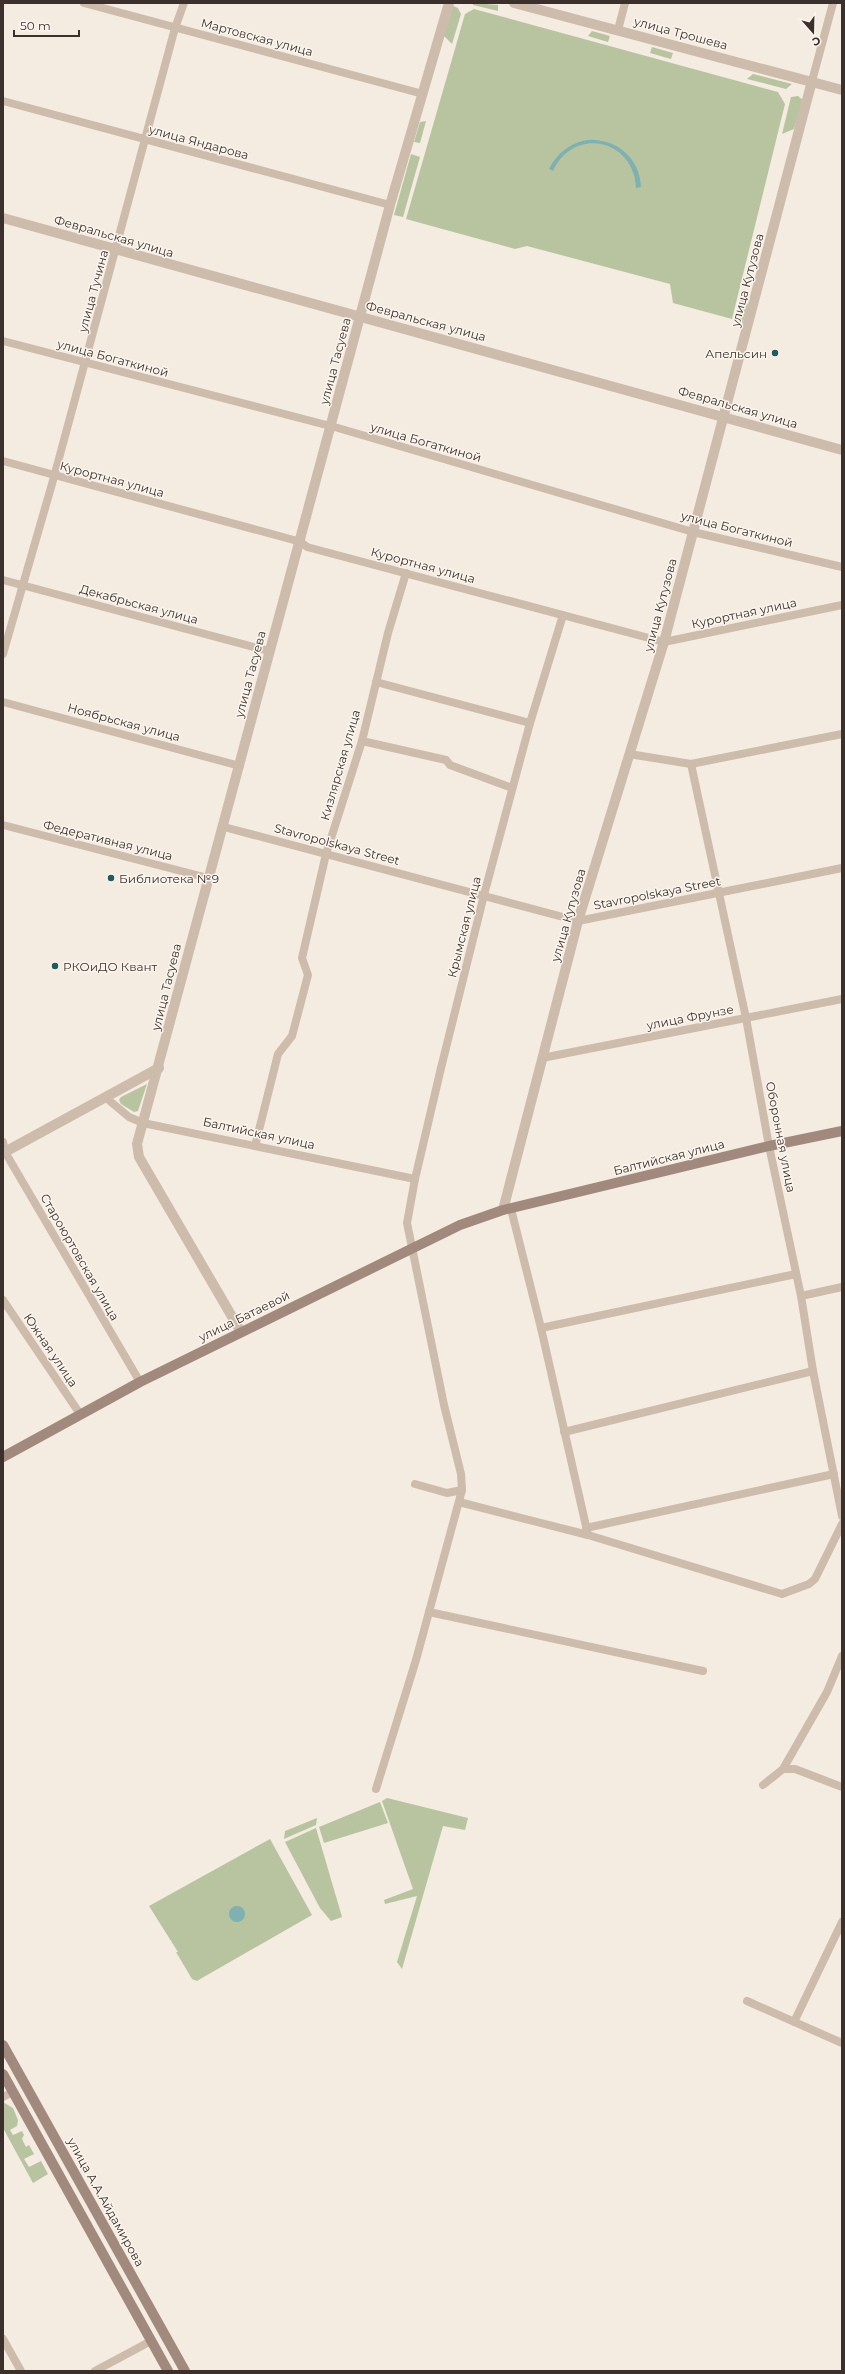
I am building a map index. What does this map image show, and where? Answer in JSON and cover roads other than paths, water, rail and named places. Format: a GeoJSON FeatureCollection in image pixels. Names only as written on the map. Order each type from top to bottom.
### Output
{"type":"FeatureCollection","features":[{"type":"Feature","properties":{"kind":"main road","name":"Балтийская улица"},"geometry":{"type":"LineString","coordinates":[[507,1210],[769,1146],[842,1131]]}},
{"type":"Feature","properties":{"kind":"main road","name":"улица Батаевой"},"geometry":{"type":"LineString","coordinates":[[3,1457],[140,1382],[241,1332],[460,1225],[507,1210]]}},
{"type":"Feature","properties":{"kind":"main road","name":"улица А.А.Айдамирова"},"geometry":{"type":"LineString","coordinates":[[3,2045],[185,2371]]}},
{"type":"Feature","properties":{"kind":"main road"},"geometry":{"type":"LineString","coordinates":[[3,2074],[168,2371]]}},
{"type":"Feature","properties":{"kind":"street","name":"Мартовская улица"},"geometry":{"type":"LineString","coordinates":[[84,3],[423,94]]}},
{"type":"Feature","properties":{"kind":"street","name":"улица Тучина"},"geometry":{"type":"LineString","coordinates":[[3,654],[54,476],[146,140],[175,28],[184,3]]}},
{"type":"Feature","properties":{"kind":"street","name":"улица Тасуева"},"geometry":{"type":"LineString","coordinates":[[241,1332],[139,1157],[137,1144],[159,1068],[208,878],[224,827],[269,651],[301,542],[390,205],[449,3]]}},
{"type":"Feature","properties":{"kind":"street","name":"улица Трошева"},"geometry":{"type":"LineString","coordinates":[[514,3],[842,90]]}},
{"type":"Feature","properties":{"kind":"street"},"geometry":{"type":"LineString","coordinates":[[618,30],[625,3]]}},
{"type":"Feature","properties":{"kind":"street","name":"улица Кутузова"},"geometry":{"type":"LineString","coordinates":[[507,1210],[542,1058],[578,921],[664,642],[725,417],[833,3]]}},
{"type":"Feature","properties":{"kind":"street","name":"улица Яндарова"},"geometry":{"type":"LineString","coordinates":[[3,101],[390,205]]}},
{"type":"Feature","properties":{"kind":"street","name":"Февральская улица"},"geometry":{"type":"LineString","coordinates":[[3,218],[842,450]]}},
{"type":"Feature","properties":{"kind":"street","name":"улица Богаткиной"},"geometry":{"type":"LineString","coordinates":[[3,341],[331,426],[693,532],[842,567]]}},
{"type":"Feature","properties":{"kind":"street","name":"Курортная улица"},"geometry":{"type":"LineString","coordinates":[[3,461],[301,542],[307,547],[664,642],[842,606]]}},
{"type":"Feature","properties":{"kind":"street","name":"Кизлярская улица"},"geometry":{"type":"LineString","coordinates":[[255,1146],[278,1054],[292,1036],[308,974],[302,958],[326,854],[362,741],[376,682],[406,573]]}},
{"type":"Feature","properties":{"kind":"street","name":"Декабрьская улица"},"geometry":{"type":"LineString","coordinates":[[3,580],[269,651]]}},
{"type":"Feature","properties":{"kind":"street","name":"Крымская улица"},"geometry":{"type":"LineString","coordinates":[[376,1789],[429,1612],[462,1490],[461,1474],[444,1405],[407,1223],[415,1179],[455,1007],[485,897],[512,788],[563,615]]}},
{"type":"Feature","properties":{"kind":"street"},"geometry":{"type":"LineString","coordinates":[[376,682],[530,723]]}},
{"type":"Feature","properties":{"kind":"street","name":"Ноябрьская улица"},"geometry":{"type":"LineString","coordinates":[[3,702],[240,766]]}},
{"type":"Feature","properties":{"kind":"street"},"geometry":{"type":"LineString","coordinates":[[629,754],[691,764],[842,734]]}},
{"type":"Feature","properties":{"kind":"street"},"geometry":{"type":"LineString","coordinates":[[362,741],[446,760],[450,765],[512,788]]}},
{"type":"Feature","properties":{"kind":"street","name":"Оборонная улица"},"geometry":{"type":"LineString","coordinates":[[691,764],[746,1018],[769,1146],[801,1296],[813,1371],[842,1516]]}},
{"type":"Feature","properties":{"kind":"street","name":"Федеративная улица"},"geometry":{"type":"LineString","coordinates":[[3,825],[208,878]]}},
{"type":"Feature","properties":{"kind":"street","name":"Stavropolskaya Street"},"geometry":{"type":"LineString","coordinates":[[224,827],[578,921],[842,868]]}},
{"type":"Feature","properties":{"kind":"street","name":"улица Фрунзе"},"geometry":{"type":"LineString","coordinates":[[542,1058],[842,999]]}},
{"type":"Feature","properties":{"kind":"street"},"geometry":{"type":"LineString","coordinates":[[4,1149],[105,1098],[159,1068]]}},
{"type":"Feature","properties":{"kind":"street","name":"Балтийская улица"},"geometry":{"type":"LineString","coordinates":[[105,1098],[130,1117],[143,1123],[415,1179]]}},
{"type":"Feature","properties":{"kind":"street","name":"Староюртовская улица"},"geometry":{"type":"LineString","coordinates":[[4,1149],[140,1382]]}},
{"type":"Feature","properties":{"kind":"street"},"geometry":{"type":"LineString","coordinates":[[507,1210],[541,1328],[587,1532]]}},
{"type":"Feature","properties":{"kind":"street"},"geometry":{"type":"LineString","coordinates":[[541,1328],[796,1274]]}},
{"type":"Feature","properties":{"kind":"street"},"geometry":{"type":"LineString","coordinates":[[801,1296],[842,1287]]}},
{"type":"Feature","properties":{"kind":"street","name":"Южная улица"},"geometry":{"type":"LineString","coordinates":[[3,1300],[80,1414]]}},
{"type":"Feature","properties":{"kind":"street"},"geometry":{"type":"LineString","coordinates":[[564,1432],[813,1371]]}},
{"type":"Feature","properties":{"kind":"street"},"geometry":{"type":"LineString","coordinates":[[587,1532],[834,1474]]}},
{"type":"Feature","properties":{"kind":"street"},"geometry":{"type":"LineString","coordinates":[[415,1484],[447,1493],[462,1490]]}},
{"type":"Feature","properties":{"kind":"street"},"geometry":{"type":"LineString","coordinates":[[459,1502],[587,1532],[782,1594],[809,1584],[815,1579],[842,1524]]}},
{"type":"Feature","properties":{"kind":"street"},"geometry":{"type":"LineString","coordinates":[[429,1612],[703,1671]]}},
{"type":"Feature","properties":{"kind":"street"},"geometry":{"type":"LineString","coordinates":[[763,1785],[783,1769],[827,1692],[842,1656]]}},
{"type":"Feature","properties":{"kind":"street"},"geometry":{"type":"LineString","coordinates":[[783,1769],[795,1769],[842,1787]]}},
{"type":"Feature","properties":{"kind":"street"},"geometry":{"type":"LineString","coordinates":[[794,2022],[839,1932],[842,1922]]}},
{"type":"Feature","properties":{"kind":"street"},"geometry":{"type":"LineString","coordinates":[[746,2001],[842,2043]]}},
{"type":"Feature","properties":{"kind":"street"},"geometry":{"type":"LineString","coordinates":[[3,2097],[13,2092]]}},
{"type":"Feature","properties":{"kind":"street"},"geometry":{"type":"LineString","coordinates":[[3,2339],[21,2371]]}},
{"type":"Feature","properties":{"kind":"street"},"geometry":{"type":"LineString","coordinates":[[95,2371],[151,2341]]}},
{"type":"Feature","properties":{"kind":"water"},"geometry":{"type":"Polygon","coordinates":[[[587,140],[608,142],[617,146],[624,152],[636,167],[640,177],[641,187],[636,188],[633,171],[625,158],[614,149],[602,144],[588,144],[575,148],[563,157],[553,171],[549,169],[556,158],[570,146],[587,140]]]}},
{"type":"Feature","properties":{"kind":"water"},"geometry":{"type":"Polygon","coordinates":[[[237,1906],[244,1911],[245,1914],[240,1921],[237,1922],[230,1917],[229,1914],[234,1907],[237,1906]]]}},
{"type":"Feature","properties":{"kind":"place","name":"Апельсин"},"geometry":{"type":"Point","coordinates":[775,353]}},
{"type":"Feature","properties":{"kind":"place","name":"Библиотека №9"},"geometry":{"type":"Point","coordinates":[111,878]}},
{"type":"Feature","properties":{"kind":"place","name":"РКОиДО Квант"},"geometry":{"type":"Point","coordinates":[55,966]}}]}
